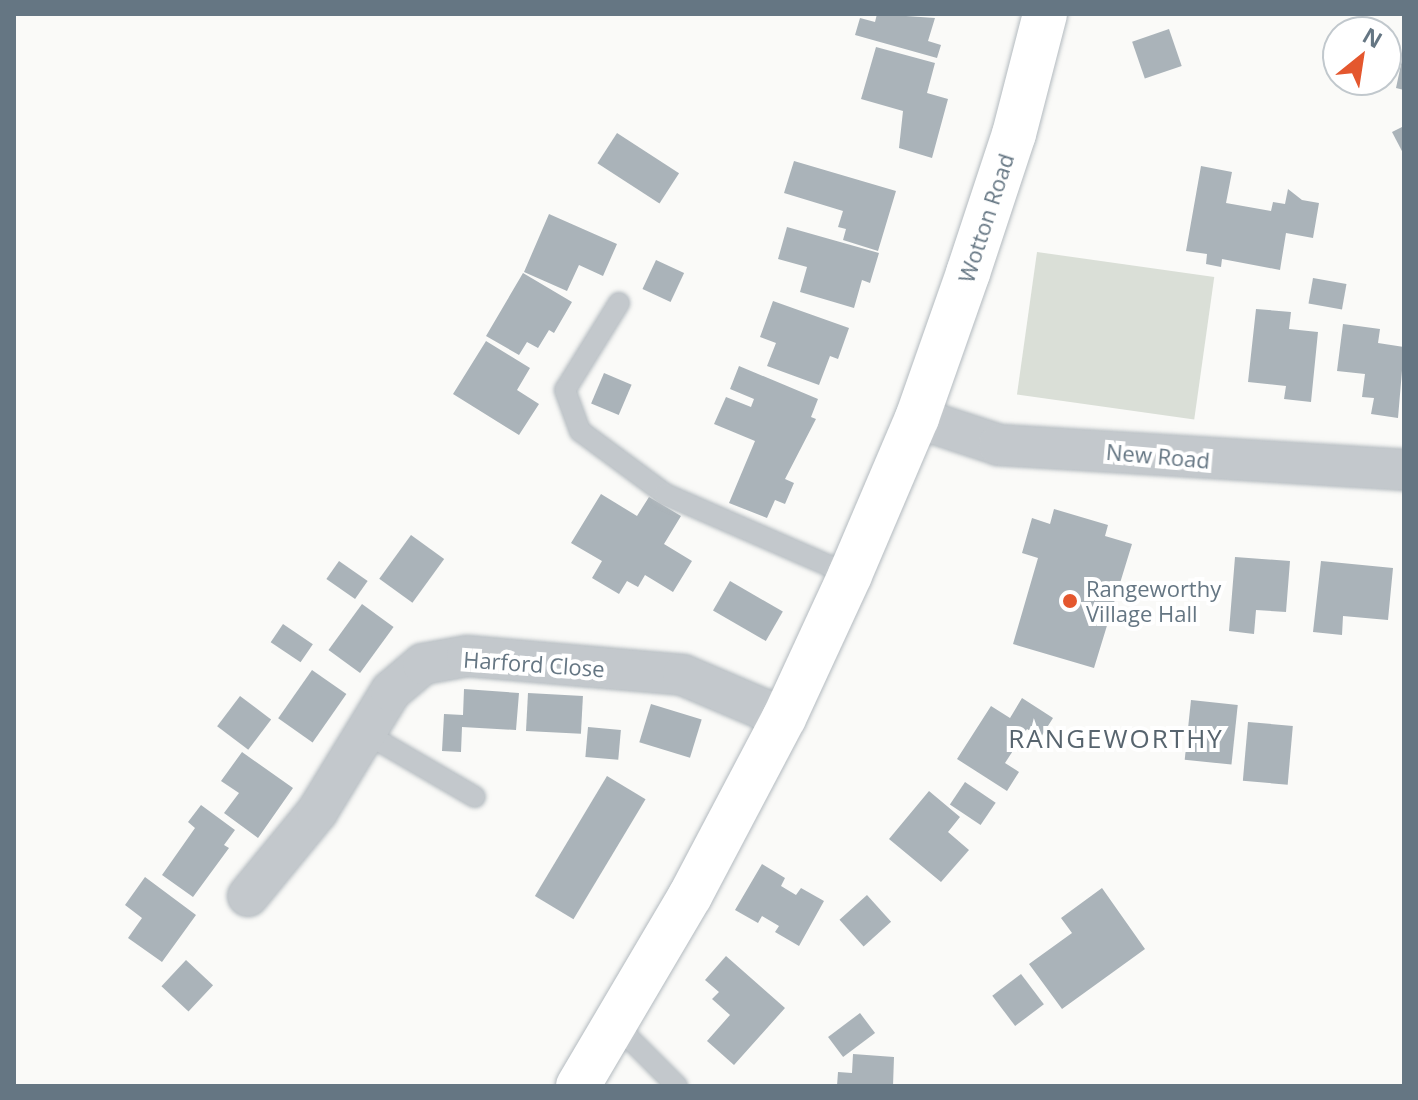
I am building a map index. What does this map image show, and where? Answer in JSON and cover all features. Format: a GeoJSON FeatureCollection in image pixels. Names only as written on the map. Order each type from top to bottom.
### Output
{"type":"FeatureCollection","features":[{"type":"Feature","properties":{"kind":"main road","name":"Wotton Road"},"geometry":{"type":"LineString","coordinates":[[578,1086],[784,718],[850,575],[917,418],[1014,134],[1045,14]]}},
{"type":"Feature","properties":{"kind":"street","name":"New Road"},"geometry":{"type":"LineString","coordinates":[[917,418],[999,445],[1404,470]]}},
{"type":"Feature","properties":{"kind":"street","name":"Harford Close"},"geometry":{"type":"LineString","coordinates":[[248,896],[317,812],[391,691],[423,664],[467,656],[683,675],[784,718]]}},
{"type":"Feature","properties":{"kind":"lane"},"geometry":{"type":"LineString","coordinates":[[619,303],[565,390],[580,431],[665,494],[850,575]]}},
{"type":"Feature","properties":{"kind":"lane"},"geometry":{"type":"LineString","coordinates":[[365,733],[475,797]]}},
{"type":"Feature","properties":{"kind":"lane"},"geometry":{"type":"LineString","coordinates":[[615,1024],[677,1086]]}},
{"type":"Feature","properties":{"kind":"shaded area"},"geometry":{"type":"Polygon","coordinates":[[[1037,252],[1214,277],[1194,420],[1017,395],[1037,252]]]}},
{"type":"Feature","properties":{"kind":"building"},"geometry":{"type":"Polygon","coordinates":[[[877,14],[935,18],[928,41],[941,45],[937,58],[855,35],[860,18],[875,22],[877,14]]]}},
{"type":"Feature","properties":{"kind":"building"},"geometry":{"type":"Polygon","coordinates":[[[1169,29],[1182,66],[1145,79],[1132,42],[1169,29]]]}},
{"type":"Feature","properties":{"kind":"building"},"geometry":{"type":"Polygon","coordinates":[[[876,47],[935,63],[927,93],[948,99],[932,158],[899,148],[903,111],[861,99],[876,47]]]}},
{"type":"Feature","properties":{"kind":"building"},"geometry":{"type":"Polygon","coordinates":[[[1404,55],[1404,90],[1402,90],[1404,55]]]}},
{"type":"Feature","properties":{"kind":"building"},"geometry":{"type":"Polygon","coordinates":[[[1404,126],[1404,155],[1392,132],[1404,126]]]}},
{"type":"Feature","properties":{"kind":"building"},"geometry":{"type":"Polygon","coordinates":[[[617,133],[679,173],[659,203],[597,163],[617,133]]]}},
{"type":"Feature","properties":{"kind":"building"},"geometry":{"type":"Polygon","coordinates":[[[794,161],[896,191],[878,251],[843,240],[846,229],[838,227],[843,211],[784,193],[794,161]]]}},
{"type":"Feature","properties":{"kind":"building"},"geometry":{"type":"Polygon","coordinates":[[[1201,166],[1232,172],[1226,203],[1271,211],[1273,202],[1285,204],[1288,189],[1302,200],[1319,203],[1313,238],[1286,233],[1280,270],[1222,259],[1221,267],[1206,264],[1207,254],[1186,251],[1201,166]]]}},
{"type":"Feature","properties":{"kind":"building"},"geometry":{"type":"Polygon","coordinates":[[[549,214],[617,244],[603,276],[579,265],[567,291],[524,272],[549,214]]]}},
{"type":"Feature","properties":{"kind":"building"},"geometry":{"type":"Polygon","coordinates":[[[787,227],[879,253],[870,283],[862,280],[854,308],[800,292],[807,267],[778,259],[787,227]]]}},
{"type":"Feature","properties":{"kind":"building"},"geometry":{"type":"Polygon","coordinates":[[[656,260],[684,273],[671,302],[642,289],[656,260]]]}},
{"type":"Feature","properties":{"kind":"building"},"geometry":{"type":"Polygon","coordinates":[[[523,273],[572,302],[554,333],[549,330],[538,348],[527,342],[519,355],[486,336],[523,273]]]}},
{"type":"Feature","properties":{"kind":"building"},"geometry":{"type":"Polygon","coordinates":[[[1313,278],[1346,284],[1342,310],[1308,304],[1313,278]]]}},
{"type":"Feature","properties":{"kind":"building"},"geometry":{"type":"Polygon","coordinates":[[[773,301],[849,328],[838,359],[830,356],[819,385],[767,366],[776,343],[760,337],[773,301]]]}},
{"type":"Feature","properties":{"kind":"building"},"geometry":{"type":"Polygon","coordinates":[[[1256,309],[1291,312],[1289,329],[1318,332],[1311,402],[1284,399],[1286,386],[1248,382],[1256,309]]]}},
{"type":"Feature","properties":{"kind":"building"},"geometry":{"type":"Polygon","coordinates":[[[1343,324],[1380,329],[1378,343],[1404,347],[1398,418],[1371,414],[1374,398],[1362,397],[1365,374],[1337,371],[1343,324]]]}},
{"type":"Feature","properties":{"kind":"building"},"geometry":{"type":"Polygon","coordinates":[[[486,341],[530,368],[517,390],[539,404],[519,435],[453,394],[486,341]]]}},
{"type":"Feature","properties":{"kind":"building"},"geometry":{"type":"Polygon","coordinates":[[[739,366],[818,399],[811,417],[816,419],[785,479],[794,483],[785,504],[775,500],[767,518],[729,503],[755,441],[714,424],[726,397],[751,407],[754,399],[730,389],[739,366]]]}},
{"type":"Feature","properties":{"kind":"building"},"geometry":{"type":"Polygon","coordinates":[[[604,373],[632,385],[619,415],[591,403],[604,373]]]}},
{"type":"Feature","properties":{"kind":"building"},"geometry":{"type":"Polygon","coordinates":[[[601,494],[637,516],[649,497],[681,516],[664,544],[692,561],[673,592],[645,575],[638,587],[627,581],[619,594],[592,578],[602,561],[571,543],[601,494]]]}},
{"type":"Feature","properties":{"kind":"building","name":"Rangeworthy Village Hall"},"geometry":{"type":"Polygon","coordinates":[[[1054,509],[1108,525],[1105,536],[1132,544],[1094,668],[1013,644],[1038,558],[1022,553],[1032,518],[1050,524],[1054,509]]]}},
{"type":"Feature","properties":{"kind":"building"},"geometry":{"type":"Polygon","coordinates":[[[411,535],[444,559],[412,603],[379,579],[411,535]]]}},
{"type":"Feature","properties":{"kind":"building"},"geometry":{"type":"Polygon","coordinates":[[[1235,557],[1290,561],[1286,612],[1256,610],[1254,634],[1229,631],[1235,557]]]}},
{"type":"Feature","properties":{"kind":"building"},"geometry":{"type":"Polygon","coordinates":[[[339,561],[368,581],[355,599],[326,579],[339,561]]]}},
{"type":"Feature","properties":{"kind":"building"},"geometry":{"type":"Polygon","coordinates":[[[1321,561],[1393,568],[1388,620],[1343,616],[1342,635],[1313,632],[1321,561]]]}},
{"type":"Feature","properties":{"kind":"building"},"geometry":{"type":"Polygon","coordinates":[[[730,581],[783,612],[766,641],[713,610],[730,581]]]}},
{"type":"Feature","properties":{"kind":"building"},"geometry":{"type":"Polygon","coordinates":[[[362,604],[394,627],[360,673],[328,650],[362,604]]]}},
{"type":"Feature","properties":{"kind":"building"},"geometry":{"type":"Polygon","coordinates":[[[283,624],[313,644],[301,662],[271,642],[283,624]]]}},
{"type":"Feature","properties":{"kind":"building"},"geometry":{"type":"Polygon","coordinates":[[[312,670],[346,694],[313,742],[278,718],[312,670]]]}},
{"type":"Feature","properties":{"kind":"building"},"geometry":{"type":"Polygon","coordinates":[[[464,689],[519,693],[516,730],[462,727],[461,752],[442,751],[444,714],[463,715],[464,689]]]}},
{"type":"Feature","properties":{"kind":"building"},"geometry":{"type":"Polygon","coordinates":[[[528,693],[583,696],[581,734],[526,731],[528,693]]]}},
{"type":"Feature","properties":{"kind":"building"},"geometry":{"type":"Polygon","coordinates":[[[240,696],[271,719],[248,750],[217,726],[240,696]]]}},
{"type":"Feature","properties":{"kind":"building"},"geometry":{"type":"Polygon","coordinates":[[[1022,698],[1053,718],[1041,737],[1027,729],[1005,763],[1019,772],[1007,791],[957,759],[991,706],[1010,718],[1022,698]]]}},
{"type":"Feature","properties":{"kind":"building"},"geometry":{"type":"Polygon","coordinates":[[[1191,700],[1238,705],[1231,765],[1185,760],[1191,700]]]}},
{"type":"Feature","properties":{"kind":"building"},"geometry":{"type":"Polygon","coordinates":[[[651,704],[702,719],[690,758],[639,742],[651,704]]]}},
{"type":"Feature","properties":{"kind":"building"},"geometry":{"type":"Polygon","coordinates":[[[1248,722],[1293,726],[1288,785],[1243,781],[1248,722]]]}},
{"type":"Feature","properties":{"kind":"building"},"geometry":{"type":"Polygon","coordinates":[[[588,727],[621,730],[618,760],[585,757],[588,727]]]}},
{"type":"Feature","properties":{"kind":"building"},"geometry":{"type":"Polygon","coordinates":[[[242,752],[293,788],[258,838],[224,813],[239,793],[221,781],[242,752]]]}},
{"type":"Feature","properties":{"kind":"building"},"geometry":{"type":"Polygon","coordinates":[[[607,776],[646,799],[573,919],[535,896],[607,776]]]}},
{"type":"Feature","properties":{"kind":"building"},"geometry":{"type":"Polygon","coordinates":[[[965,782],[996,803],[981,825],[950,804],[965,782]]]}},
{"type":"Feature","properties":{"kind":"building"},"geometry":{"type":"Polygon","coordinates":[[[929,791],[960,817],[948,832],[969,850],[941,882],[889,839],[929,791]]]}},
{"type":"Feature","properties":{"kind":"building"},"geometry":{"type":"Polygon","coordinates":[[[201,805],[235,830],[224,845],[229,848],[193,897],[162,875],[195,828],[188,822],[201,805]]]}},
{"type":"Feature","properties":{"kind":"building"},"geometry":{"type":"Polygon","coordinates":[[[762,864],[785,878],[781,886],[796,895],[801,888],[824,901],[799,946],[775,932],[779,926],[762,916],[758,923],[735,910],[762,864]]]}},
{"type":"Feature","properties":{"kind":"building"},"geometry":{"type":"Polygon","coordinates":[[[145,877],[196,915],[162,962],[128,938],[142,918],[125,905],[145,877]]]}},
{"type":"Feature","properties":{"kind":"building"},"geometry":{"type":"Polygon","coordinates":[[[1102,888],[1145,949],[1062,1009],[1029,964],[1072,933],[1061,918],[1102,888]]]}},
{"type":"Feature","properties":{"kind":"building"},"geometry":{"type":"Polygon","coordinates":[[[867,895],[891,922],[864,947],[840,920],[867,895]]]}},
{"type":"Feature","properties":{"kind":"building"},"geometry":{"type":"Polygon","coordinates":[[[726,956],[785,1008],[734,1065],[707,1041],[730,1015],[712,999],[719,992],[705,980],[726,956]]]}},
{"type":"Feature","properties":{"kind":"building"},"geometry":{"type":"Polygon","coordinates":[[[186,960],[213,985],[189,1012],[161,986],[186,960]]]}},
{"type":"Feature","properties":{"kind":"building"},"geometry":{"type":"Polygon","coordinates":[[[1021,974],[1044,1004],[1015,1026],[992,996],[1021,974]]]}},
{"type":"Feature","properties":{"kind":"building"},"geometry":{"type":"Polygon","coordinates":[[[860,1013],[875,1033],[843,1057],[828,1037],[860,1013]]]}},
{"type":"Feature","properties":{"kind":"building"},"geometry":{"type":"Polygon","coordinates":[[[853,1054],[894,1057],[893,1086],[837,1086],[838,1072],[852,1073],[853,1054]]]}},
{"type":"Feature","properties":{"kind":"place","name":"Rangeworthy Village Hall"},"geometry":{"type":"Point","coordinates":[1070,601]}},
{"type":"Feature","properties":{"kind":"district","name":"RANGEWORTHY"},"geometry":{"type":"Point","coordinates":[1116,739]}}]}
